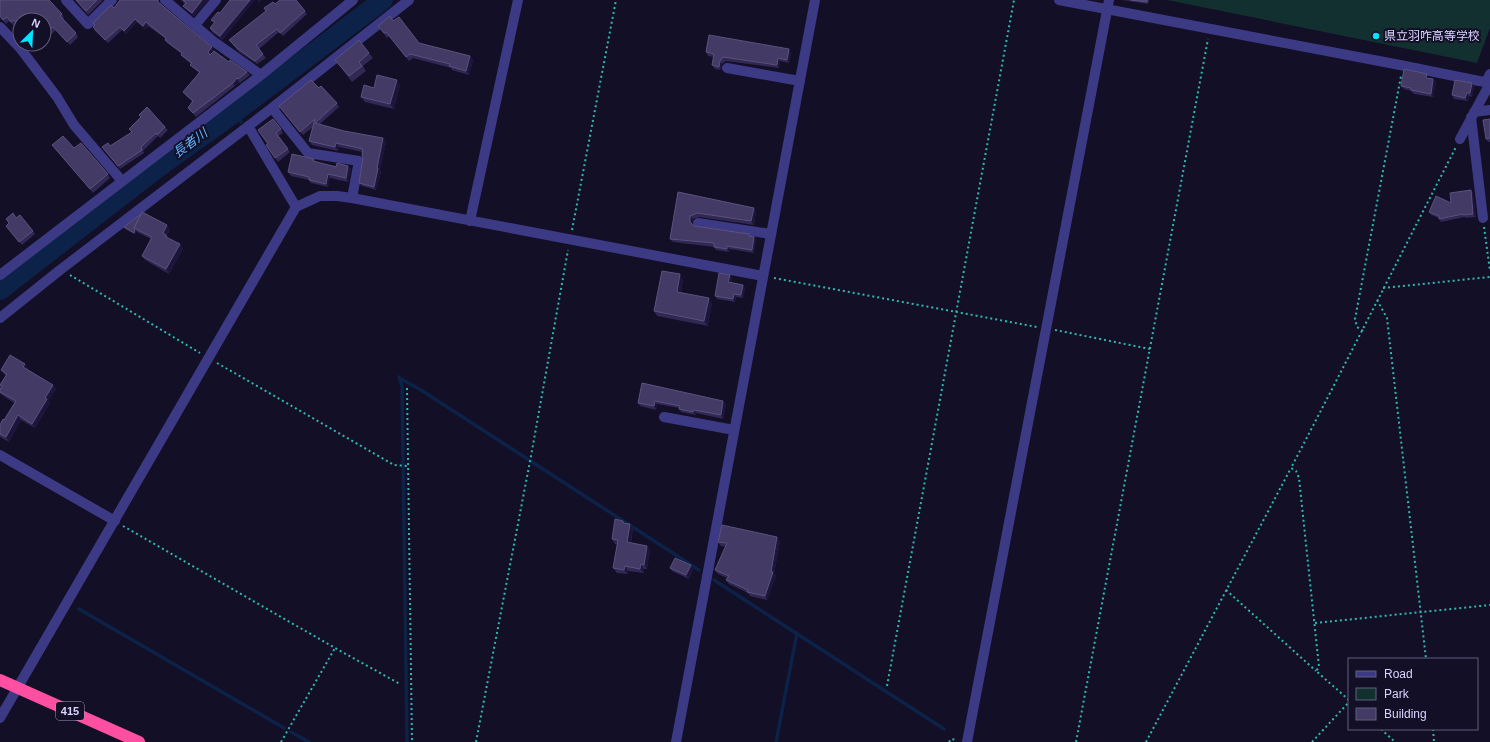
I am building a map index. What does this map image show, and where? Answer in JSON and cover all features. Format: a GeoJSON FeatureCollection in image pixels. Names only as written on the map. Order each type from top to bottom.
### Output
{"type":"FeatureCollection","features":[{"type":"Feature","properties":{"kind":"highway","name":"415"},"geometry":{"type":"LineString","coordinates":[[0,680],[139,742]]}},
{"type":"Feature","properties":{"kind":"street"},"geometry":{"type":"LineString","coordinates":[[66,0],[88,24],[112,0]]}},
{"type":"Feature","properties":{"kind":"street"},"geometry":{"type":"LineString","coordinates":[[165,0],[213,41],[261,75]]}},
{"type":"Feature","properties":{"kind":"street"},"geometry":{"type":"LineString","coordinates":[[194,25],[216,0]]}},
{"type":"Feature","properties":{"kind":"street"},"geometry":{"type":"LineString","coordinates":[[0,275],[261,75],[353,0]]}},
{"type":"Feature","properties":{"kind":"street"},"geometry":{"type":"LineString","coordinates":[[0,318],[409,0]]}},
{"type":"Feature","properties":{"kind":"street"},"geometry":{"type":"LineString","coordinates":[[470,221],[518,0]]}},
{"type":"Feature","properties":{"kind":"street"},"geometry":{"type":"LineString","coordinates":[[676,742],[815,0]]}},
{"type":"Feature","properties":{"kind":"street"},"geometry":{"type":"LineString","coordinates":[[1059,0],[1108,5],[1210,29],[1400,65],[1488,78],[1488,87],[1460,139]]}},
{"type":"Feature","properties":{"kind":"street"},"geometry":{"type":"LineString","coordinates":[[967,742],[1108,5]]}},
{"type":"Feature","properties":{"kind":"street"},"geometry":{"type":"LineString","coordinates":[[0,28],[20,48],[57,97],[74,126],[122,181]]}},
{"type":"Feature","properties":{"kind":"street"},"geometry":{"type":"LineString","coordinates":[[728,68],[800,81]]}},
{"type":"Feature","properties":{"kind":"street"},"geometry":{"type":"LineString","coordinates":[[272,108],[308,153],[359,161],[352,198]]}},
{"type":"Feature","properties":{"kind":"street"},"geometry":{"type":"LineString","coordinates":[[1472,115],[1490,110]]}},
{"type":"Feature","properties":{"kind":"street"},"geometry":{"type":"LineString","coordinates":[[1472,115],[1483,218]]}},
{"type":"Feature","properties":{"kind":"street"},"geometry":{"type":"LineString","coordinates":[[248,126],[296,207]]}},
{"type":"Feature","properties":{"kind":"street"},"geometry":{"type":"LineString","coordinates":[[0,718],[296,207],[320,196],[352,198],[763,276]]}},
{"type":"Feature","properties":{"kind":"street"},"geometry":{"type":"LineString","coordinates":[[698,223],[771,234]]}},
{"type":"Feature","properties":{"kind":"street"},"geometry":{"type":"LineString","coordinates":[[664,417],[734,430]]}},
{"type":"Feature","properties":{"kind":"street"},"geometry":{"type":"LineString","coordinates":[[0,454],[115,521]]}},
{"type":"Feature","properties":{"kind":"path"},"geometry":{"type":"LineString","coordinates":[[476,742],[616,0]]}},
{"type":"Feature","properties":{"kind":"path"},"geometry":{"type":"LineString","coordinates":[[887,686],[1014,0]]}},
{"type":"Feature","properties":{"kind":"path"},"geometry":{"type":"LineString","coordinates":[[1076,742],[1210,29]]}},
{"type":"Feature","properties":{"kind":"path"},"geometry":{"type":"LineString","coordinates":[[1363,331],[1357,327],[1355,319],[1401,76],[1400,65]]}},
{"type":"Feature","properties":{"kind":"path"},"geometry":{"type":"LineString","coordinates":[[1146,742],[1363,331],[1383,288],[1460,139]]}},
{"type":"Feature","properties":{"kind":"path"},"geometry":{"type":"LineString","coordinates":[[1483,218],[1490,271]]}},
{"type":"Feature","properties":{"kind":"path"},"geometry":{"type":"LineString","coordinates":[[60,270],[394,465],[408,466]]}},
{"type":"Feature","properties":{"kind":"path"},"geometry":{"type":"LineString","coordinates":[[763,276],[1150,348]]}},
{"type":"Feature","properties":{"kind":"path"},"geometry":{"type":"LineString","coordinates":[[1383,288],[1490,277]]}},
{"type":"Feature","properties":{"kind":"path"},"geometry":{"type":"LineString","coordinates":[[1378,300],[1387,318],[1422,613],[1426,658]]}},
{"type":"Feature","properties":{"kind":"path"},"geometry":{"type":"LineString","coordinates":[[407,388],[412,742]]}},
{"type":"Feature","properties":{"kind":"path"},"geometry":{"type":"LineString","coordinates":[[1291,468],[1296,471],[1299,478],[1319,667],[1316,671]]}},
{"type":"Feature","properties":{"kind":"path"},"geometry":{"type":"LineString","coordinates":[[115,521],[400,684]]}},
{"type":"Feature","properties":{"kind":"path"},"geometry":{"type":"LineString","coordinates":[[1226,590],[1348,700]]}},
{"type":"Feature","properties":{"kind":"path"},"geometry":{"type":"LineString","coordinates":[[1315,623],[1490,605]]}},
{"type":"Feature","properties":{"kind":"path"},"geometry":{"type":"LineString","coordinates":[[281,742],[335,648]]}},
{"type":"Feature","properties":{"kind":"path"},"geometry":{"type":"LineString","coordinates":[[1312,742],[1348,702]]}},
{"type":"Feature","properties":{"kind":"path"},"geometry":{"type":"LineString","coordinates":[[1382,730],[1395,742]]}},
{"type":"Feature","properties":{"kind":"path"},"geometry":{"type":"LineString","coordinates":[[1433,730],[1434,742]]}},
{"type":"Feature","properties":{"kind":"path"},"geometry":{"type":"LineString","coordinates":[[949,742],[951,739],[956,739],[962,742]]}},
{"type":"Feature","properties":{"kind":"green space","name":"県立羽咋高等学校"},"geometry":{"type":"Polygon","coordinates":[[[1167,0],[1490,0],[1490,28],[1477,63],[1167,0]]]}},
{"type":"Feature","properties":{"kind":"building"},"geometry":{"type":"Polygon","coordinates":[[[0,0],[49,0],[62,14],[60,16],[76,33],[67,42],[53,27],[52,28],[52,12],[12,12],[11,22],[7,17],[3,20],[0,16],[0,0]]]}},
{"type":"Feature","properties":{"kind":"building"},"geometry":{"type":"Polygon","coordinates":[[[76,0],[97,0],[86,11],[76,0]]]}},
{"type":"Feature","properties":{"kind":"building"},"geometry":{"type":"Polygon","coordinates":[[[120,0],[158,0],[158,2],[212,47],[208,52],[210,55],[214,51],[229,62],[230,60],[247,72],[238,79],[237,78],[233,83],[193,113],[188,108],[193,101],[183,92],[200,72],[190,65],[192,63],[181,55],[182,53],[165,40],[166,38],[146,22],[143,26],[135,19],[124,31],[120,27],[105,40],[93,27],[95,25],[93,23],[111,5],[114,8],[120,0]]]}},
{"type":"Feature","properties":{"kind":"building"},"geometry":{"type":"Polygon","coordinates":[[[183,0],[202,0],[192,13],[183,6],[186,3],[183,0]]]}},
{"type":"Feature","properties":{"kind":"building"},"geometry":{"type":"Polygon","coordinates":[[[230,0],[250,0],[220,36],[210,28],[215,22],[211,20],[218,12],[220,13],[230,0]]]}},
{"type":"Feature","properties":{"kind":"building"},"geometry":{"type":"Polygon","coordinates":[[[280,0],[296,0],[305,11],[280,33],[277,29],[256,45],[263,54],[255,61],[229,40],[266,11],[264,8],[273,2],[275,4],[280,0]]]}},
{"type":"Feature","properties":{"kind":"building"},"geometry":{"type":"Polygon","coordinates":[[[1131,0],[1147,0],[1147,2],[1131,0]]]}},
{"type":"Feature","properties":{"kind":"building"},"geometry":{"type":"Polygon","coordinates":[[[390,16],[393,21],[399,17],[419,43],[470,56],[466,71],[449,66],[450,64],[410,54],[406,57],[386,32],[384,33],[378,26],[390,16]]]}},
{"type":"Feature","properties":{"kind":"building"},"geometry":{"type":"Polygon","coordinates":[[[709,35],[789,49],[787,60],[778,58],[777,65],[723,57],[720,61],[719,67],[712,65],[714,54],[706,52],[709,35]]]}},
{"type":"Feature","properties":{"kind":"building"},"geometry":{"type":"Polygon","coordinates":[[[359,40],[369,53],[359,62],[362,66],[349,76],[335,60],[359,40]]]}},
{"type":"Feature","properties":{"kind":"building"},"geometry":{"type":"Polygon","coordinates":[[[1404,69],[1427,74],[1426,78],[1433,79],[1431,94],[1411,90],[1411,88],[1401,86],[1404,69]]]}},
{"type":"Feature","properties":{"kind":"building"},"geometry":{"type":"Polygon","coordinates":[[[377,75],[397,80],[390,104],[361,97],[364,85],[374,88],[377,75]]]}},
{"type":"Feature","properties":{"kind":"building"},"geometry":{"type":"Polygon","coordinates":[[[311,80],[319,88],[321,86],[337,103],[315,123],[344,131],[383,138],[374,187],[359,183],[363,149],[336,143],[335,147],[309,141],[315,119],[300,132],[279,106],[311,80]]]}},
{"type":"Feature","properties":{"kind":"building"},"geometry":{"type":"Polygon","coordinates":[[[1455,80],[1472,83],[1470,93],[1467,93],[1465,98],[1452,95],[1455,80]]]}},
{"type":"Feature","properties":{"kind":"building"},"geometry":{"type":"Polygon","coordinates":[[[147,107],[165,127],[141,147],[142,150],[118,166],[102,147],[108,143],[110,146],[132,132],[129,129],[141,117],[139,115],[147,107]]]}},
{"type":"Feature","properties":{"kind":"building"},"geometry":{"type":"Polygon","coordinates":[[[273,119],[281,129],[276,133],[288,149],[275,158],[266,145],[268,144],[258,130],[273,119]]]}},
{"type":"Feature","properties":{"kind":"building"},"geometry":{"type":"Polygon","coordinates":[[[1490,119],[1490,138],[1486,139],[1483,120],[1490,119]]]}},
{"type":"Feature","properties":{"kind":"building"},"geometry":{"type":"Polygon","coordinates":[[[63,136],[74,148],[81,143],[108,174],[90,189],[52,145],[63,136]]]}},
{"type":"Feature","properties":{"kind":"building"},"geometry":{"type":"Polygon","coordinates":[[[292,154],[314,159],[313,161],[336,167],[337,163],[348,166],[346,178],[328,174],[326,184],[309,180],[309,177],[288,172],[292,154]]]}},
{"type":"Feature","properties":{"kind":"building"},"geometry":{"type":"Polygon","coordinates":[[[1471,190],[1473,214],[1463,214],[1439,219],[1439,216],[1429,212],[1436,196],[1451,203],[1450,193],[1471,190]]]}},
{"type":"Feature","properties":{"kind":"building"},"geometry":{"type":"Polygon","coordinates":[[[678,192],[754,208],[751,221],[697,213],[690,216],[690,222],[694,226],[749,234],[749,236],[754,237],[752,250],[727,246],[727,249],[714,247],[714,243],[670,239],[678,192]]]}},
{"type":"Feature","properties":{"kind":"building"},"geometry":{"type":"Polygon","coordinates":[[[142,212],[167,225],[163,233],[166,237],[180,244],[166,269],[142,256],[152,237],[134,228],[142,212]]]}},
{"type":"Feature","properties":{"kind":"building"},"geometry":{"type":"Polygon","coordinates":[[[13,213],[16,218],[20,215],[33,231],[19,242],[6,226],[9,223],[6,219],[13,213]]]}},
{"type":"Feature","properties":{"kind":"building"},"geometry":{"type":"Polygon","coordinates":[[[141,214],[134,228],[134,233],[124,227],[141,214]]]}},
{"type":"Feature","properties":{"kind":"building"},"geometry":{"type":"Polygon","coordinates":[[[662,271],[680,274],[677,292],[709,298],[704,321],[654,311],[662,271]]]}},
{"type":"Feature","properties":{"kind":"building"},"geometry":{"type":"Polygon","coordinates":[[[719,273],[730,275],[728,282],[743,285],[741,295],[734,294],[733,299],[715,296],[719,273]]]}},
{"type":"Feature","properties":{"kind":"building"},"geometry":{"type":"Polygon","coordinates":[[[10,355],[25,364],[23,367],[53,385],[45,398],[47,399],[32,424],[18,415],[6,437],[0,434],[0,425],[16,401],[0,392],[2,386],[0,385],[7,374],[1,370],[10,355]]]}},
{"type":"Feature","properties":{"kind":"building"},"geometry":{"type":"Polygon","coordinates":[[[642,383],[723,401],[721,415],[694,410],[693,412],[679,409],[680,406],[655,401],[654,406],[638,403],[642,383]]]}},
{"type":"Feature","properties":{"kind":"building"},"geometry":{"type":"Polygon","coordinates":[[[615,519],[623,521],[623,523],[630,524],[627,542],[647,546],[644,565],[641,564],[640,569],[625,566],[624,570],[613,568],[618,540],[612,539],[615,519]]]}},
{"type":"Feature","properties":{"kind":"building"},"geometry":{"type":"Polygon","coordinates":[[[722,525],[777,537],[771,572],[773,572],[765,596],[747,592],[748,590],[726,580],[729,576],[715,570],[727,543],[718,542],[722,525]]]}},
{"type":"Feature","properties":{"kind":"building"},"geometry":{"type":"Polygon","coordinates":[[[675,558],[691,565],[686,575],[670,568],[675,558]]]}},
{"type":"Feature","properties":{"kind":"waterway","name":"長者川"},"geometry":{"type":"LineString","coordinates":[[0,290],[160,166],[234,113],[383,0]]}},
{"type":"Feature","properties":{"kind":"waterway"},"geometry":{"type":"LineString","coordinates":[[234,113],[241,122]]}},
{"type":"Feature","properties":{"kind":"waterway"},"geometry":{"type":"LineString","coordinates":[[399,377],[402,386],[407,742]]}},
{"type":"Feature","properties":{"kind":"waterway"},"geometry":{"type":"LineString","coordinates":[[401,379],[421,390],[699,570]]}},
{"type":"Feature","properties":{"kind":"waterway"},"geometry":{"type":"LineString","coordinates":[[714,580],[944,729]]}},
{"type":"Feature","properties":{"kind":"waterway"},"geometry":{"type":"LineString","coordinates":[[79,609],[284,728]]}},
{"type":"Feature","properties":{"kind":"waterway"},"geometry":{"type":"LineString","coordinates":[[776,742],[797,633]]}},
{"type":"Feature","properties":{"kind":"waterway"},"geometry":{"type":"LineString","coordinates":[[291,732],[309,742]]}},
{"type":"Feature","properties":{"kind":"place","name":"県立羽咋高等学校"},"geometry":{"type":"Point","coordinates":[1376,36]}}]}
